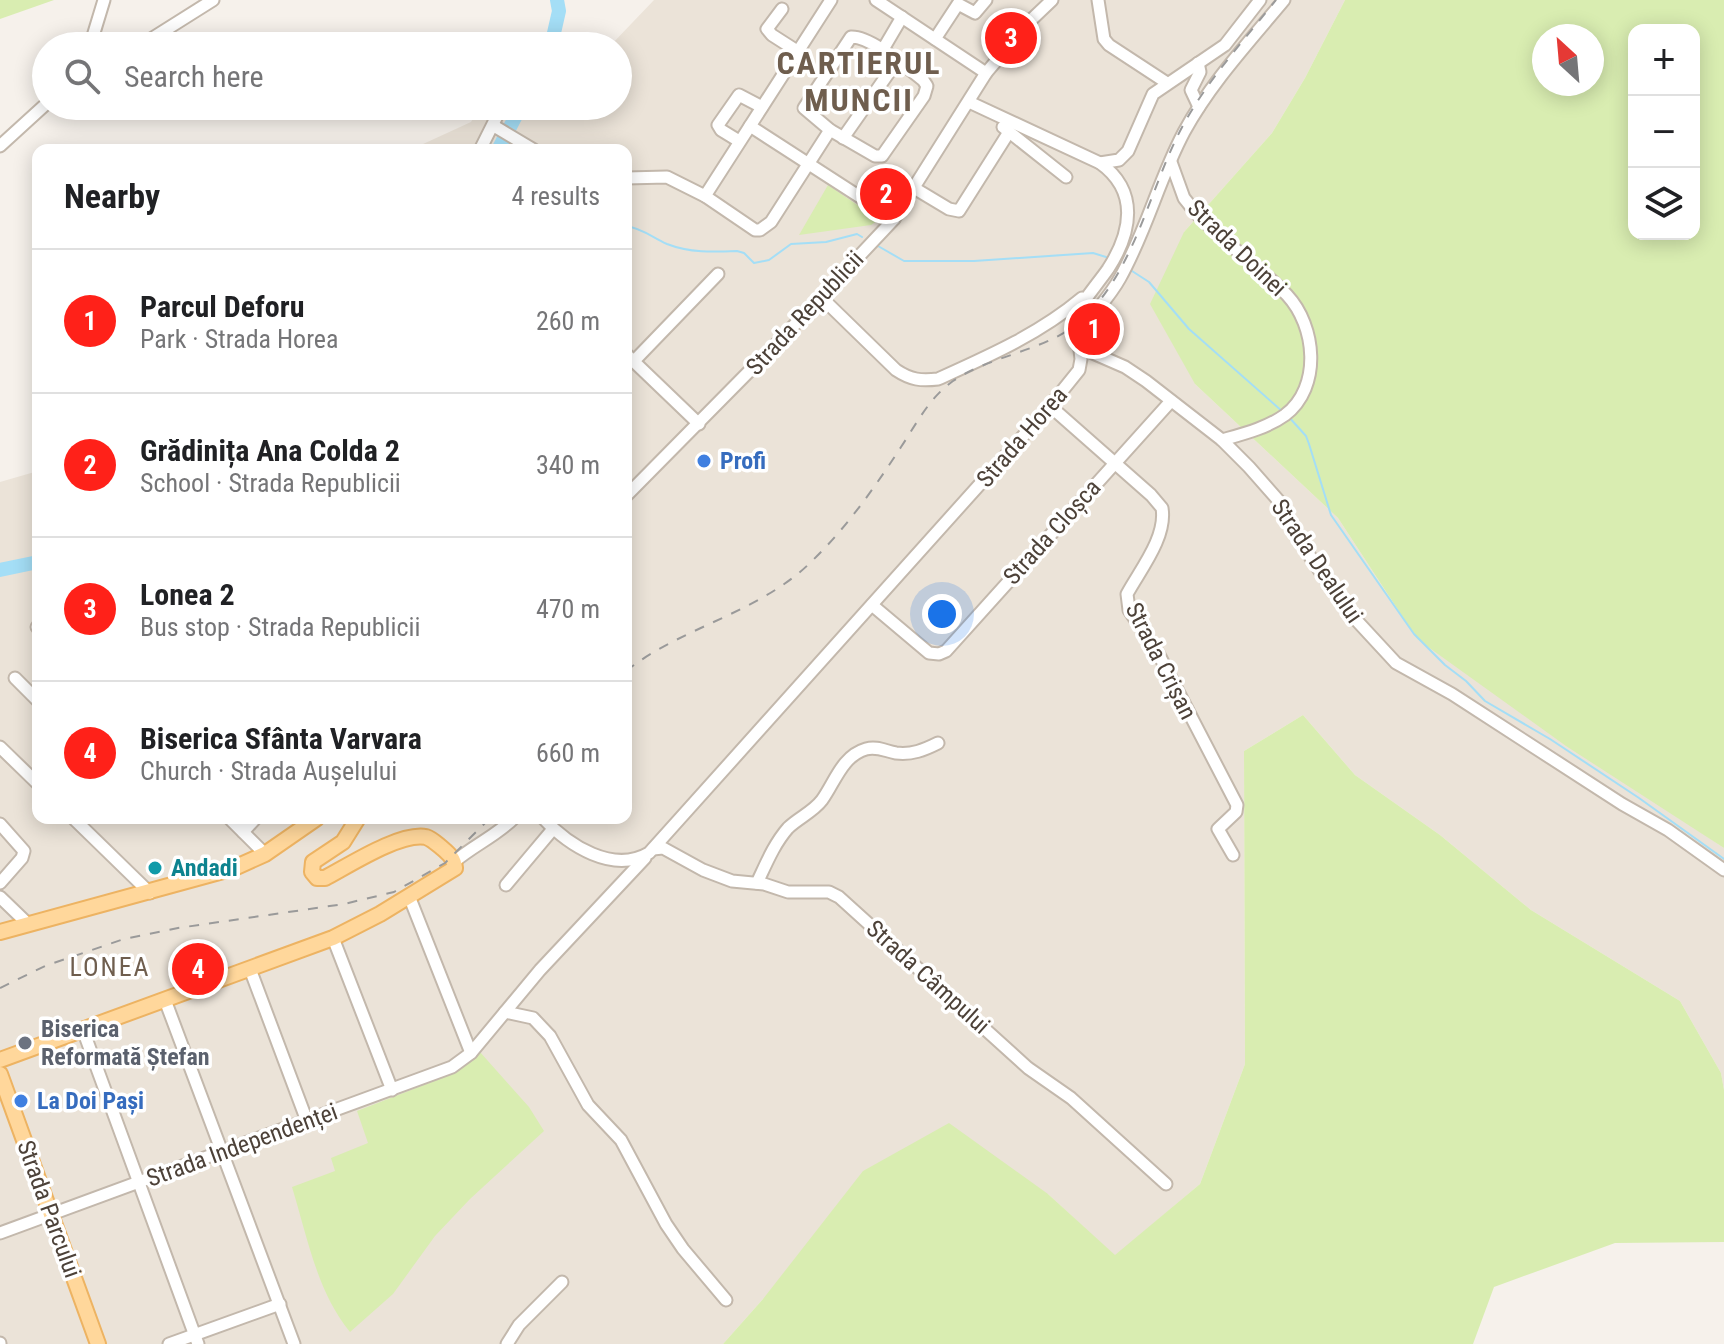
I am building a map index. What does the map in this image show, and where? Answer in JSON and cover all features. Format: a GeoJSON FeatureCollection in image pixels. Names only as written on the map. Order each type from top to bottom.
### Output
{"type":"FeatureCollection","features":[{"type":"Feature","properties":{"kind":"main road"},"geometry":{"type":"LineString","coordinates":[[0,932],[216,874],[265,854],[308,824]]}},
{"type":"Feature","properties":{"kind":"main road"},"geometry":{"type":"LineString","coordinates":[[0,1060],[333,938],[370,920],[455,868],[454,862],[429,838],[418,837],[393,844],[325,878],[317,878],[312,872],[313,862],[343,842],[354,824]]}},
{"type":"Feature","properties":{"kind":"main road","name":"Strada Parcului"},"geometry":{"type":"LineString","coordinates":[[0,1074],[98,1344]]}},
{"type":"Feature","properties":{"kind":"street"},"geometry":{"type":"LineString","coordinates":[[94,32],[104,0]]}},
{"type":"Feature","properties":{"kind":"street"},"geometry":{"type":"LineString","coordinates":[[162,32],[213,0]]}},
{"type":"Feature","properties":{"kind":"street"},"geometry":{"type":"LineString","coordinates":[[705,196],[831,0]]}},
{"type":"Feature","properties":{"kind":"street"},"geometry":{"type":"LineString","coordinates":[[876,0],[986,73]]}},
{"type":"Feature","properties":{"kind":"street"},"geometry":{"type":"LineString","coordinates":[[935,39],[954,2],[975,13],[986,0]]}},
{"type":"Feature","properties":{"kind":"street","name":"Strada Republicii"},"geometry":{"type":"LineString","coordinates":[[632,490],[894,219],[973,104],[986,73],[1052,0]]}},
{"type":"Feature","properties":{"kind":"street"},"geometry":{"type":"LineString","coordinates":[[1098,0],[1104,39],[1167,83]]}},
{"type":"Feature","properties":{"kind":"street"},"geometry":{"type":"LineString","coordinates":[[973,104],[1100,163],[1119,160],[1128,151],[1153,94],[1225,45],[1260,0]]}},
{"type":"Feature","properties":{"kind":"street"},"geometry":{"type":"LineString","coordinates":[[1078,342],[1130,260],[1171,162],[1199,107],[1284,0]]}},
{"type":"Feature","properties":{"kind":"street"},"geometry":{"type":"LineString","coordinates":[[782,9],[767,29],[797,51]]}},
{"type":"Feature","properties":{"kind":"street"},"geometry":{"type":"LineString","coordinates":[[882,51],[902,17]]}},
{"type":"Feature","properties":{"kind":"street"},"geometry":{"type":"LineString","coordinates":[[851,37],[860,37],[897,61],[923,80],[927,91],[886,153],[875,156],[830,130],[806,111],[804,105],[851,37]]}},
{"type":"Feature","properties":{"kind":"street"},"geometry":{"type":"LineString","coordinates":[[843,138],[897,61]]}},
{"type":"Feature","properties":{"kind":"street"},"geometry":{"type":"LineString","coordinates":[[1198,63],[1200,72],[1191,90],[1199,107]]}},
{"type":"Feature","properties":{"kind":"street"},"geometry":{"type":"LineString","coordinates":[[739,141],[718,125],[739,95],[762,107]]}},
{"type":"Feature","properties":{"kind":"street"},"geometry":{"type":"LineString","coordinates":[[973,104],[1066,177]]}},
{"type":"Feature","properties":{"kind":"street"},"geometry":{"type":"LineString","coordinates":[[0,146],[32,117]]}},
{"type":"Feature","properties":{"kind":"street"},"geometry":{"type":"LineString","coordinates":[[503,120],[503,131]]}},
{"type":"Feature","properties":{"kind":"street"},"geometry":{"type":"LineString","coordinates":[[750,126],[894,219]]}},
{"type":"Feature","properties":{"kind":"street"},"geometry":{"type":"LineString","coordinates":[[632,178],[667,177],[705,196],[755,230],[760,230],[771,222],[830,130]]}},
{"type":"Feature","properties":{"kind":"street"},"geometry":{"type":"LineString","coordinates":[[487,144],[503,131]]}},
{"type":"Feature","properties":{"kind":"street"},"geometry":{"type":"LineString","coordinates":[[503,131],[524,144]]}},
{"type":"Feature","properties":{"kind":"street"},"geometry":{"type":"LineString","coordinates":[[914,188],[949,209],[959,211],[1009,132]]}},
{"type":"Feature","properties":{"kind":"street","name":"Strada Doinei"},"geometry":{"type":"LineString","coordinates":[[1171,162],[1184,198],[1196,213],[1288,296],[1304,320],[1310,341],[1304,389],[1286,415],[1268,425],[1222,440]]}},
{"type":"Feature","properties":{"kind":"street","name":"Strada Horea"},"geometry":{"type":"LineString","coordinates":[[653,849],[1079,370],[1076,316],[1111,264],[1128,216],[1126,193],[1117,178],[1100,163]]}},
{"type":"Feature","properties":{"kind":"street"},"geometry":{"type":"LineString","coordinates":[[632,356],[718,274]]}},
{"type":"Feature","properties":{"kind":"street"},"geometry":{"type":"LineString","coordinates":[[821,297],[896,370],[908,378],[923,381],[938,379],[1053,322],[1095,288]]}},
{"type":"Feature","properties":{"kind":"street","name":"Strada Dealului"},"geometry":{"type":"LineString","coordinates":[[1078,342],[1125,367],[1171,401],[1222,440],[1267,485],[1346,609],[1396,663],[1694,847],[1724,870]]}},
{"type":"Feature","properties":{"kind":"street"},"geometry":{"type":"LineString","coordinates":[[632,360],[699,424]]}},
{"type":"Feature","properties":{"kind":"street","name":"Strada Cloșca"},"geometry":{"type":"LineString","coordinates":[[872,605],[929,653],[934,655],[946,651],[1171,401]]}},
{"type":"Feature","properties":{"kind":"street","name":"Strada Crișan"},"geometry":{"type":"LineString","coordinates":[[1050,406],[1162,508],[1162,523],[1155,541],[1127,594],[1129,610],[1177,687],[1237,805],[1236,812],[1218,829],[1233,855]]}},
{"type":"Feature","properties":{"kind":"street"},"geometry":{"type":"LineString","coordinates":[[15,678],[32,695]]}},
{"type":"Feature","properties":{"kind":"street"},"geometry":{"type":"LineString","coordinates":[[757,883],[775,845],[789,828],[822,800],[842,766],[852,756],[876,747],[909,754],[938,743]]}},
{"type":"Feature","properties":{"kind":"street"},"geometry":{"type":"LineString","coordinates":[[0,747],[32,778]]}},
{"type":"Feature","properties":{"kind":"street"},"geometry":{"type":"LineString","coordinates":[[0,824],[24,851],[22,858],[0,883]]}},
{"type":"Feature","properties":{"kind":"street"},"geometry":{"type":"LineString","coordinates":[[85,824],[150,893]]}},
{"type":"Feature","properties":{"kind":"street"},"geometry":{"type":"LineString","coordinates":[[235,824],[265,854]]}},
{"type":"Feature","properties":{"kind":"street"},"geometry":{"type":"LineString","coordinates":[[243,832],[250,824]]}},
{"type":"Feature","properties":{"kind":"street"},"geometry":{"type":"LineString","coordinates":[[454,862],[508,824]]}},
{"type":"Feature","properties":{"kind":"street"},"geometry":{"type":"LineString","coordinates":[[548,824],[578,847],[615,861],[637,860],[653,849]]}},
{"type":"Feature","properties":{"kind":"street"},"geometry":{"type":"LineString","coordinates":[[506,885],[553,829]]}},
{"type":"Feature","properties":{"kind":"street","name":"Strada Câmpului"},"geometry":{"type":"LineString","coordinates":[[653,849],[663,848],[725,879],[757,883],[788,892],[829,892],[839,897],[1028,1068],[1071,1098],[1166,1184]]}},
{"type":"Feature","properties":{"kind":"street","name":"Strada Independenței"},"geometry":{"type":"LineString","coordinates":[[0,1233],[445,1071],[473,1050],[653,849]]}},
{"type":"Feature","properties":{"kind":"street"},"geometry":{"type":"LineString","coordinates":[[409,896],[473,1050]]}},
{"type":"Feature","properties":{"kind":"street"},"geometry":{"type":"LineString","coordinates":[[0,897],[28,924]]}},
{"type":"Feature","properties":{"kind":"street"},"geometry":{"type":"LineString","coordinates":[[333,938],[392,1090]]}},
{"type":"Feature","properties":{"kind":"street"},"geometry":{"type":"LineString","coordinates":[[250,969],[307,1121]]}},
{"type":"Feature","properties":{"kind":"street"},"geometry":{"type":"LineString","coordinates":[[165,1000],[294,1344]]}},
{"type":"Feature","properties":{"kind":"street"},"geometry":{"type":"LineString","coordinates":[[505,1012],[533,1018],[550,1036],[588,1105],[621,1140],[666,1224],[726,1300]]}},
{"type":"Feature","properties":{"kind":"street"},"geometry":{"type":"LineString","coordinates":[[83,1030],[196,1340]]}},
{"type":"Feature","properties":{"kind":"street"},"geometry":{"type":"LineString","coordinates":[[507,1344],[519,1325],[562,1282]]}},
{"type":"Feature","properties":{"kind":"street"},"geometry":{"type":"LineString","coordinates":[[169,1344],[196,1340],[280,1304]]}},
{"type":"Feature","properties":{"kind":"shaded area"},"geometry":{"type":"Polygon","coordinates":[[[654,0],[1345,0],[1305,78],[1272,133],[1184,232],[1195,384],[1338,518],[1417,639],[1724,848],[1724,1090],[1721,1073],[1680,1001],[1531,910],[1440,835],[1355,775],[1303,715],[1244,751],[1245,1064],[1200,1184],[1115,1256],[1048,1194],[763,1299],[723,1344],[0,1344],[0,482],[32,473],[32,824],[632,824],[632,144],[423,144],[472,120],[632,120],[632,32],[623,32],[654,0]]]}},
{"type":"Feature","properties":{"kind":"green space"},"geometry":{"type":"Polygon","coordinates":[[[0,0],[54,0],[0,19],[0,0]]]}},
{"type":"Feature","properties":{"kind":"green space"},"geometry":{"type":"Polygon","coordinates":[[[1345,0],[1724,0],[1724,848],[1566,746],[1417,639],[1338,518],[1195,384],[1150,304],[1184,232],[1272,133],[1305,78],[1345,0]]]}},
{"type":"Feature","properties":{"kind":"green space"},"geometry":{"type":"Polygon","coordinates":[[[828,185],[877,221],[871,225],[799,235],[828,185]]]}},
{"type":"Feature","properties":{"kind":"green space"},"geometry":{"type":"Polygon","coordinates":[[[1096,318],[1106,323],[1092,344],[1081,336],[1096,318]]]}},
{"type":"Feature","properties":{"kind":"green space"},"geometry":{"type":"Polygon","coordinates":[[[1303,715],[1355,775],[1440,835],[1531,910],[1680,1001],[1721,1073],[1724,1090],[1724,1242],[1615,1243],[1494,1287],[1473,1344],[723,1344],[763,1299],[863,1171],[949,1123],[1048,1194],[1115,1255],[1200,1184],[1245,1064],[1244,751],[1303,715]]]}},
{"type":"Feature","properties":{"kind":"green space"},"geometry":{"type":"Polygon","coordinates":[[[480,1052],[529,1107],[544,1131],[470,1199],[435,1236],[393,1294],[350,1332],[321,1281],[292,1187],[335,1171],[331,1158],[368,1143],[357,1111],[447,1076],[480,1052]]]}},
{"type":"Feature","properties":{"kind":"waterway"},"geometry":{"type":"LineString","coordinates":[[554,32],[559,11],[557,0]]}},
{"type":"Feature","properties":{"kind":"waterway"},"geometry":{"type":"LineString","coordinates":[[501,144],[514,120]]}},
{"type":"Feature","properties":{"kind":"waterway"},"geometry":{"type":"LineString","coordinates":[[632,227],[684,249],[744,253],[754,263],[769,260],[791,244],[826,242],[857,234],[862,237]]}},
{"type":"Feature","properties":{"kind":"waterway"},"geometry":{"type":"LineString","coordinates":[[878,246],[904,261],[974,261],[1093,253],[1106,257]]}},
{"type":"Feature","properties":{"kind":"waterway"},"geometry":{"type":"LineString","coordinates":[[1132,271],[1149,282],[1189,329],[1283,412]]}},
{"type":"Feature","properties":{"kind":"waterway"},"geometry":{"type":"LineString","coordinates":[[1288,416],[1306,436],[1331,515],[1414,634],[1485,701],[1550,739],[1724,859]]}},
{"type":"Feature","properties":{"kind":"waterway"},"geometry":{"type":"LineString","coordinates":[[0,570],[32,563]]}},
{"type":"Feature","properties":{"kind":"railway"},"geometry":{"type":"LineString","coordinates":[[632,667],[672,642],[769,594],[812,561],[860,506],[930,403],[953,381],[986,364],[1058,336],[1088,314],[1104,295],[1129,252],[1187,118],[1223,66],[1276,0]]}},
{"type":"Feature","properties":{"kind":"railway"},"geometry":{"type":"LineString","coordinates":[[0,988],[45,966],[124,939],[344,904],[394,892],[445,863],[484,824]]}},
{"type":"Feature","properties":{"kind":"place","name":"Lonea 2"},"geometry":{"type":"Point","coordinates":[1011,38]}},
{"type":"Feature","properties":{"kind":"place","name":"Grădinița Ana Colda 2"},"geometry":{"type":"Point","coordinates":[886,194]}},
{"type":"Feature","properties":{"kind":"place","name":"Parcul Deforu"},"geometry":{"type":"Point","coordinates":[1094,329]}},
{"type":"Feature","properties":{"kind":"place","name":"Profi"},"geometry":{"type":"Point","coordinates":[704,461]}},
{"type":"Feature","properties":{"kind":"place","name":"Andadi"},"geometry":{"type":"Point","coordinates":[155,868]}},
{"type":"Feature","properties":{"kind":"place","name":"Biserica Sfânta Varvara"},"geometry":{"type":"Point","coordinates":[198,969]}},
{"type":"Feature","properties":{"kind":"place","name":"Biserica Reformată Ștefan"},"geometry":{"type":"Point","coordinates":[25,1043]}},
{"type":"Feature","properties":{"kind":"place","name":"La Doi Pași"},"geometry":{"type":"Point","coordinates":[21,1101]}},
{"type":"Feature","properties":{"kind":"district","name":"CARTIERUL MUNCII"},"geometry":{"type":"Point","coordinates":[859,82]}},
{"type":"Feature","properties":{"kind":"district","name":"LONEA"},"geometry":{"type":"Point","coordinates":[110,967]}}]}
